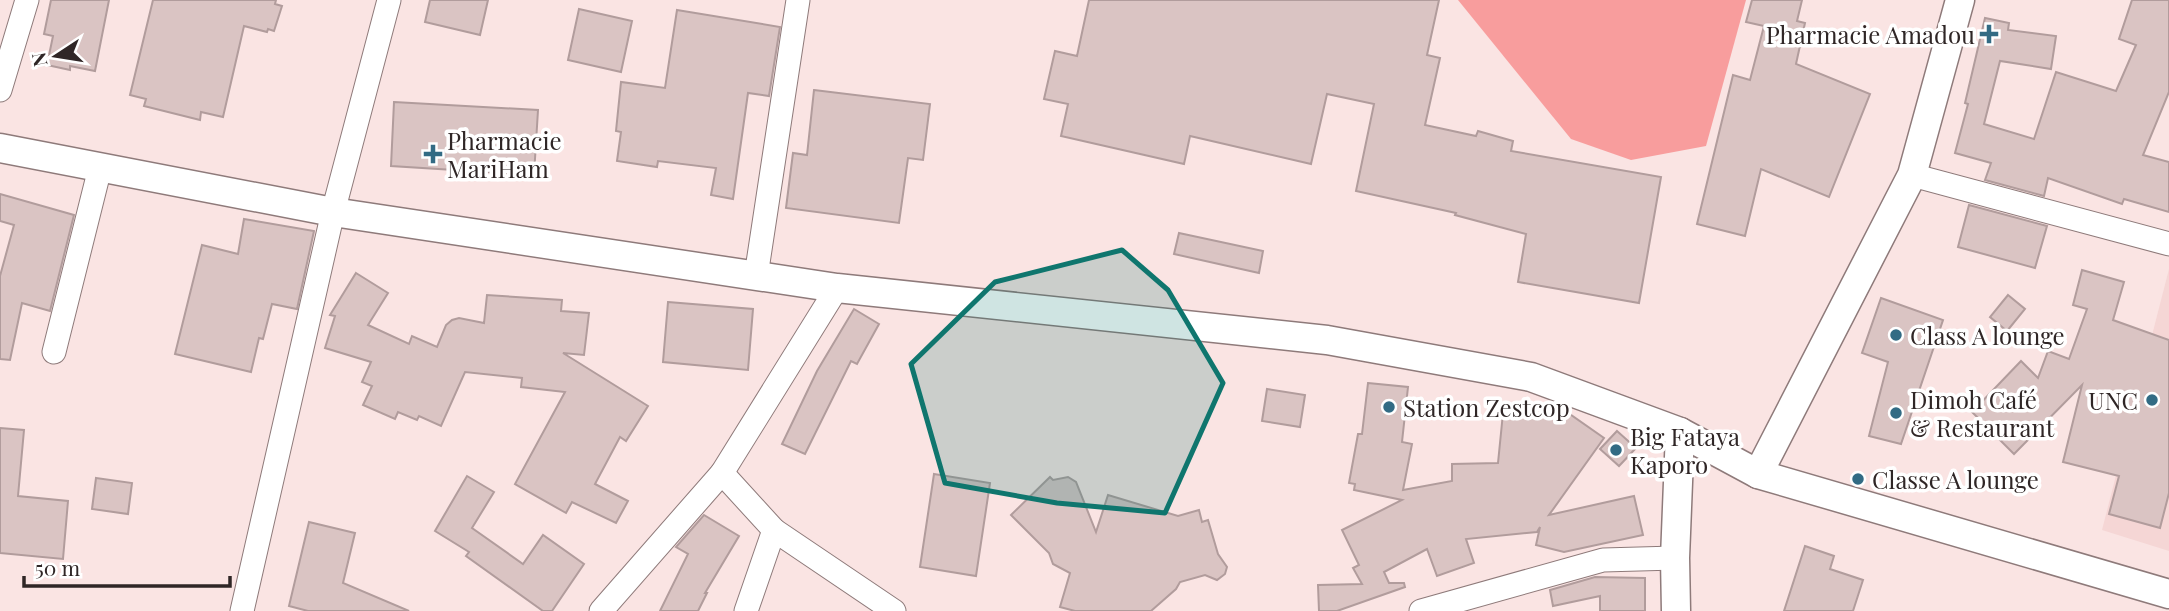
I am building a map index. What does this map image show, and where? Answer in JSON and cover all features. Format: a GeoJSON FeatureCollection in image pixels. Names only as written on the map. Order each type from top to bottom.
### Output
{"type":"FeatureCollection","features":[{"type":"Feature","properties":{"kind":"street"},"geometry":{"type":"LineString","coordinates":[[0,90],[27,0]]}},
{"type":"Feature","properties":{"kind":"street"},"geometry":{"type":"LineString","coordinates":[[242,611],[333,212],[389,0]]}},
{"type":"Feature","properties":{"kind":"street"},"geometry":{"type":"LineString","coordinates":[[756,276],[799,0]]}},
{"type":"Feature","properties":{"kind":"street"},"geometry":{"type":"LineString","coordinates":[[1758,474],[1912,175],[1960,0]]}},
{"type":"Feature","properties":{"kind":"street"},"geometry":{"type":"LineString","coordinates":[[0,148],[333,212],[756,276],[837,288],[1327,340],[1531,377],[1680,432],[1758,474],[2169,594]]}},
{"type":"Feature","properties":{"kind":"street"},"geometry":{"type":"LineString","coordinates":[[54,352],[100,168]]}},
{"type":"Feature","properties":{"kind":"street"},"geometry":{"type":"LineString","coordinates":[[1912,175],[2169,244]]}},
{"type":"Feature","properties":{"kind":"street"},"geometry":{"type":"LineString","coordinates":[[601,611],[722,473],[837,288]]}},
{"type":"Feature","properties":{"kind":"street"},"geometry":{"type":"LineString","coordinates":[[1676,611],[1675,558],[1680,432]]}},
{"type":"Feature","properties":{"kind":"street"},"geometry":{"type":"LineString","coordinates":[[722,473],[774,530],[894,611]]}},
{"type":"Feature","properties":{"kind":"street"},"geometry":{"type":"LineString","coordinates":[[746,611],[774,530]]}},
{"type":"Feature","properties":{"kind":"street"},"geometry":{"type":"LineString","coordinates":[[1421,611],[1603,560],[1675,558]]}},
{"type":"Feature","properties":{"kind":"highlighted area"},"geometry":{"type":"Polygon","coordinates":[[[1122,250],[1168,290],[1223,383],[1165,513],[1057,503],[945,483],[911,364],[995,282],[1122,250]]]}},
{"type":"Feature","properties":{"kind":"shaded area"},"geometry":{"type":"Polygon","coordinates":[[[1458,0],[1746,0],[1706,146],[1631,160],[1571,139],[1458,0]]]}},
{"type":"Feature","properties":{"kind":"shaded area","name":"UNC"},"geometry":{"type":"Polygon","coordinates":[[[2169,269],[2169,551],[2102,530],[2169,269]]]}},
{"type":"Feature","properties":{"kind":"building"},"geometry":{"type":"Polygon","coordinates":[[[51,0],[109,0],[95,71],[70,66],[70,70],[47,65],[53,36],[44,34],[51,0]]]}},
{"type":"Feature","properties":{"kind":"building"},"geometry":{"type":"Polygon","coordinates":[[[153,0],[276,0],[275,4],[282,6],[274,31],[268,29],[267,32],[244,26],[223,117],[201,112],[200,120],[144,106],[146,99],[130,95],[153,0]]]}},
{"type":"Feature","properties":{"kind":"building"},"geometry":{"type":"Polygon","coordinates":[[[430,0],[488,0],[480,35],[425,22],[430,0]]]}},
{"type":"Feature","properties":{"kind":"building"},"geometry":{"type":"Polygon","coordinates":[[[1089,0],[1439,0],[1427,55],[1440,58],[1425,125],[1476,136],[1478,131],[1513,141],[1511,151],[1661,177],[1639,303],[1518,282],[1526,234],[1455,215],[1456,213],[1356,191],[1374,104],[1327,94],[1311,164],[1190,136],[1184,164],[1061,136],[1068,104],[1044,99],[1055,51],[1077,56],[1089,0]]]}},
{"type":"Feature","properties":{"kind":"building"},"geometry":{"type":"Polygon","coordinates":[[[1752,0],[1802,0],[1797,21],[1805,23],[1796,64],[1870,94],[1829,197],[1761,169],[1745,236],[1697,224],[1733,75],[1750,80],[1764,26],[1746,22],[1752,0]]]}},
{"type":"Feature","properties":{"kind":"building"},"geometry":{"type":"Polygon","coordinates":[[[2132,0],[2169,0],[2169,92],[2143,155],[2169,162],[2169,212],[2124,199],[2122,204],[2048,178],[2044,196],[1985,180],[1991,163],[1955,153],[1985,18],[2009,23],[2008,30],[2056,36],[2051,69],[2000,61],[1984,124],[2034,139],[2056,72],[2116,91],[2136,45],[2119,39],[2132,0]]]}},
{"type":"Feature","properties":{"kind":"building"},"geometry":{"type":"Polygon","coordinates":[[[579,9],[632,21],[621,72],[568,60],[579,9]]]}},
{"type":"Feature","properties":{"kind":"building"},"geometry":{"type":"Polygon","coordinates":[[[677,10],[780,27],[769,96],[748,93],[733,199],[711,195],[716,168],[658,161],[657,167],[617,161],[621,132],[616,131],[621,82],[665,88],[677,10]]]}},
{"type":"Feature","properties":{"kind":"building"},"geometry":{"type":"Polygon","coordinates":[[[814,90],[930,104],[923,160],[908,158],[899,223],[786,208],[793,153],[807,155],[814,90]]]}},
{"type":"Feature","properties":{"kind":"building"},"geometry":{"type":"Polygon","coordinates":[[[394,102],[538,110],[534,175],[391,166],[394,102]]]}},
{"type":"Feature","properties":{"kind":"building"},"geometry":{"type":"Polygon","coordinates":[[[0,194],[74,215],[50,311],[22,303],[10,360],[0,359],[0,276],[14,225],[0,221],[0,194]]]}},
{"type":"Feature","properties":{"kind":"building"},"geometry":{"type":"Polygon","coordinates":[[[1969,205],[2047,226],[2035,268],[1958,247],[1969,205]]]}},
{"type":"Feature","properties":{"kind":"building"},"geometry":{"type":"Polygon","coordinates":[[[244,219],[314,231],[297,309],[272,304],[263,339],[259,338],[251,372],[175,354],[202,245],[238,254],[244,219]]]}},
{"type":"Feature","properties":{"kind":"building"},"geometry":{"type":"Polygon","coordinates":[[[1179,233],[1263,251],[1259,273],[1174,254],[1179,233]]]}},
{"type":"Feature","properties":{"kind":"building"},"geometry":{"type":"Polygon","coordinates":[[[2082,270],[2124,282],[2113,320],[2169,340],[2169,493],[2160,528],[2109,514],[2119,476],[2063,462],[2082,385],[2014,454],[1972,412],[2021,361],[2038,378],[2048,351],[2069,359],[2087,309],[2073,305],[2082,270]]]}},
{"type":"Feature","properties":{"kind":"building"},"geometry":{"type":"Polygon","coordinates":[[[356,273],[388,293],[368,325],[409,344],[412,336],[437,347],[446,325],[459,318],[484,323],[487,295],[562,300],[561,311],[589,313],[584,355],[563,353],[648,406],[626,441],[620,437],[595,484],[628,501],[616,523],[572,502],[566,513],[515,484],[565,392],[521,387],[522,378],[465,372],[441,426],[419,416],[417,420],[398,412],[395,419],[363,405],[372,386],[362,382],[371,362],[325,348],[335,316],[330,315],[356,273]]]}},
{"type":"Feature","properties":{"kind":"building"},"geometry":{"type":"Polygon","coordinates":[[[2008,295],[2025,309],[2007,331],[1990,317],[2008,295]]]}},
{"type":"Feature","properties":{"kind":"building"},"geometry":{"type":"Polygon","coordinates":[[[1881,298],[1943,320],[1901,444],[1869,436],[1888,362],[1862,353],[1881,298]]]}},
{"type":"Feature","properties":{"kind":"building"},"geometry":{"type":"Polygon","coordinates":[[[668,302],[753,309],[748,370],[663,362],[668,302]]]}},
{"type":"Feature","properties":{"kind":"building"},"geometry":{"type":"Polygon","coordinates":[[[854,309],[879,324],[857,364],[851,361],[805,454],[782,444],[817,371],[854,309]]]}},
{"type":"Feature","properties":{"kind":"building"},"geometry":{"type":"Polygon","coordinates":[[[1368,383],[1408,387],[1402,442],[1412,444],[1403,490],[1452,481],[1452,464],[1498,463],[1503,413],[1554,418],[1561,408],[1604,438],[1549,515],[1634,496],[1643,535],[1564,552],[1536,545],[1540,527],[1537,532],[1466,539],[1474,563],[1437,576],[1427,549],[1384,572],[1389,583],[1404,583],[1405,587],[1337,611],[1319,611],[1318,585],[1362,584],[1353,568],[1359,565],[1342,530],[1402,500],[1354,490],[1355,484],[1349,483],[1358,434],[1362,434],[1368,383]]]}},
{"type":"Feature","properties":{"kind":"building"},"geometry":{"type":"Polygon","coordinates":[[[1267,389],[1305,395],[1300,427],[1262,421],[1267,389]]]}},
{"type":"Feature","properties":{"kind":"building"},"geometry":{"type":"Polygon","coordinates":[[[0,428],[24,430],[18,496],[68,501],[63,559],[0,553],[0,428]]]}},
{"type":"Feature","properties":{"kind":"building"},"geometry":{"type":"Polygon","coordinates":[[[1617,431],[1636,448],[1619,466],[1600,449],[1617,431]]]}},
{"type":"Feature","properties":{"kind":"building"},"geometry":{"type":"Polygon","coordinates":[[[934,474],[990,483],[976,576],[920,567],[934,474]]]}},
{"type":"Feature","properties":{"kind":"building"},"geometry":{"type":"Polygon","coordinates":[[[467,476],[494,492],[472,528],[523,564],[543,535],[584,564],[552,611],[543,611],[466,556],[469,552],[435,531],[467,476]]]}},
{"type":"Feature","properties":{"kind":"building"},"geometry":{"type":"Polygon","coordinates":[[[1050,477],[1053,480],[1068,477],[1076,482],[1096,532],[1108,495],[1178,516],[1199,510],[1202,522],[1208,520],[1218,554],[1227,567],[1225,574],[1217,580],[1205,575],[1180,582],[1176,589],[1151,611],[1075,611],[1060,607],[1070,573],[1053,564],[1049,553],[1011,515],[1050,477]]]}},
{"type":"Feature","properties":{"kind":"building"},"geometry":{"type":"Polygon","coordinates":[[[96,478],[132,483],[128,514],[92,509],[96,478]]]}},
{"type":"Feature","properties":{"kind":"building"},"geometry":{"type":"Polygon","coordinates":[[[704,515],[739,536],[705,593],[698,611],[660,611],[688,554],[676,547],[704,515]]]}},
{"type":"Feature","properties":{"kind":"building"},"geometry":{"type":"Polygon","coordinates":[[[309,522],[355,533],[343,583],[409,611],[308,611],[289,606],[309,522]]]}},
{"type":"Feature","properties":{"kind":"building"},"geometry":{"type":"Polygon","coordinates":[[[1805,546],[1834,556],[1830,569],[1863,580],[1853,611],[1784,611],[1805,546]]]}},
{"type":"Feature","properties":{"kind":"building"},"geometry":{"type":"Polygon","coordinates":[[[1595,577],[1645,578],[1645,611],[1600,611],[1600,596],[1553,606],[1550,590],[1595,577]]]}},
{"type":"Feature","properties":{"kind":"place","name":"Pharmacie Amadou"},"geometry":{"type":"Point","coordinates":[1989,34]}},
{"type":"Feature","properties":{"kind":"place","name":"Pharmacie MariHam"},"geometry":{"type":"Point","coordinates":[433,154]}},
{"type":"Feature","properties":{"kind":"place","name":"Class A lounge"},"geometry":{"type":"Point","coordinates":[1896,335]}},
{"type":"Feature","properties":{"kind":"place","name":"UNC"},"geometry":{"type":"Point","coordinates":[2152,400]}},
{"type":"Feature","properties":{"kind":"place","name":"Station Zestcop"},"geometry":{"type":"Point","coordinates":[1389,407]}},
{"type":"Feature","properties":{"kind":"place","name":"Dimoh Café & Restaurant"},"geometry":{"type":"Point","coordinates":[1896,413]}},
{"type":"Feature","properties":{"kind":"place","name":"Big Fataya Kaporo"},"geometry":{"type":"Point","coordinates":[1616,450]}},
{"type":"Feature","properties":{"kind":"place","name":"Classe A lounge"},"geometry":{"type":"Point","coordinates":[1858,479]}}]}
